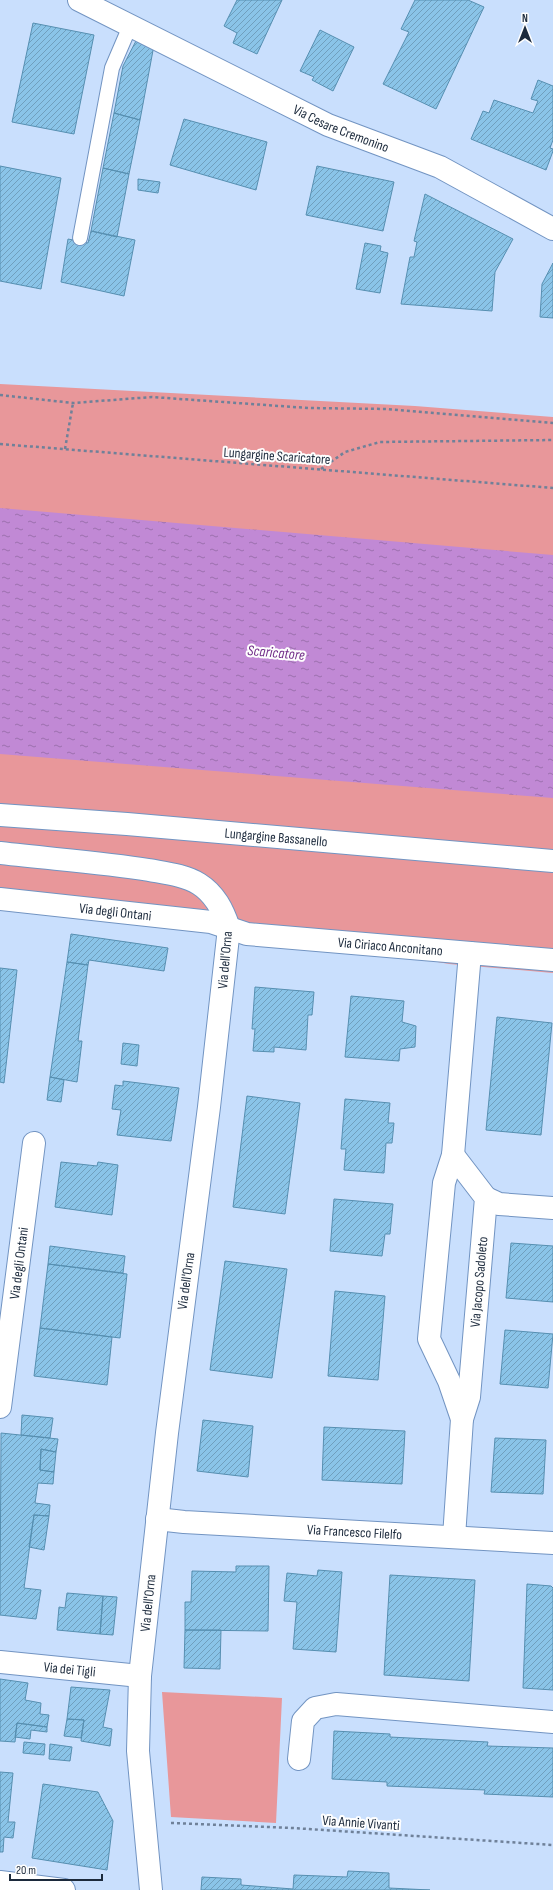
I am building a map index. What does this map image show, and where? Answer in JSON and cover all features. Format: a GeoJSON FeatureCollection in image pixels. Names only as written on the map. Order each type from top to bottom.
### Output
{"type":"FeatureCollection","features":[{"type":"Feature","properties":{"kind":"street","name":"Via Cesare Cremonino"},"geometry":{"type":"LineString","coordinates":[[79,0],[328,125],[440,167],[553,229]]}},
{"type":"Feature","properties":{"kind":"street","name":"Lungargine Bassanello"},"geometry":{"type":"LineString","coordinates":[[0,815],[127,824],[553,861]]}},
{"type":"Feature","properties":{"kind":"street","name":"Via dell'Orna"},"geometry":{"type":"LineString","coordinates":[[0,853],[131,867],[170,874],[198,884],[214,898],[224,912],[229,928],[209,1107],[166,1433],[140,1676],[138,1751],[151,1890]]}},
{"type":"Feature","properties":{"kind":"street","name":"Via degli Ontani"},"geometry":{"type":"LineString","coordinates":[[0,899],[211,922],[229,928]]}},
{"type":"Feature","properties":{"kind":"street","name":"Via Ciriaco Anconitano"},"geometry":{"type":"LineString","coordinates":[[229,928],[247,934],[553,960]]}},
{"type":"Feature","properties":{"kind":"street","name":"Via Jacopo Sadoleto"},"geometry":{"type":"LineString","coordinates":[[462,1419],[449,1381],[429,1339],[444,1183],[453,1155],[470,953]]}},
{"type":"Feature","properties":{"kind":"street","name":"Via degli Ontani"},"geometry":{"type":"LineString","coordinates":[[0,1407],[34,1143]]}},
{"type":"Feature","properties":{"kind":"street"},"geometry":{"type":"LineString","coordinates":[[453,1155],[486,1198],[499,1204],[553,1208]]}},
{"type":"Feature","properties":{"kind":"street","name":"Via Jacopo Sadoleto"},"geometry":{"type":"LineString","coordinates":[[454,1537],[462,1419],[469,1398],[486,1198]]}},
{"type":"Feature","properties":{"kind":"street","name":"Via Francesco Filelfo"},"geometry":{"type":"LineString","coordinates":[[157,1519],[192,1523],[553,1543]]}},
{"type":"Feature","properties":{"kind":"street","name":"Via dei Tigli"},"geometry":{"type":"LineString","coordinates":[[0,1662],[140,1676]]}},
{"type":"Feature","properties":{"kind":"street"},"geometry":{"type":"LineString","coordinates":[[299,1759],[303,1721],[315,1708],[336,1704],[553,1722]]}},
{"type":"Feature","properties":{"kind":"street"},"geometry":{"type":"LineString","coordinates":[[0,1882],[64,1890]]}},
{"type":"Feature","properties":{"kind":"lane"},"geometry":{"type":"LineString","coordinates":[[80,238],[112,68],[130,26]]}},
{"type":"Feature","properties":{"kind":"path"},"geometry":{"type":"LineString","coordinates":[[0,394],[73,403],[152,398],[308,408],[387,409],[553,423]]}},
{"type":"Feature","properties":{"kind":"path"},"geometry":{"type":"LineString","coordinates":[[65,449],[73,403]]}},
{"type":"Feature","properties":{"kind":"path"},"geometry":{"type":"LineString","coordinates":[[321,469],[345,452],[380,442],[553,440]]}},
{"type":"Feature","properties":{"kind":"path","name":"Lungargine Scaricatore"},"geometry":{"type":"LineString","coordinates":[[0,444],[553,488]]}},
{"type":"Feature","properties":{"kind":"path","name":"Via Annie Vivanti"},"geometry":{"type":"LineString","coordinates":[[167,1823],[293,1828],[553,1845]]}},
{"type":"Feature","properties":{"kind":"shaded area"},"geometry":{"type":"Polygon","coordinates":[[[0,384],[415,406],[553,417],[553,973],[449,964],[231,926],[0,907],[0,384]]]}},
{"type":"Feature","properties":{"kind":"shaded area"},"geometry":{"type":"Polygon","coordinates":[[[162,1692],[282,1698],[276,1823],[171,1817],[162,1692]]]}},
{"type":"Feature","properties":{"kind":"water","name":"Scaricatore"},"geometry":{"type":"Polygon","coordinates":[[[0,508],[553,555],[553,798],[0,754],[0,508]]]}},
{"type":"Feature","properties":{"kind":"building"},"geometry":{"type":"Polygon","coordinates":[[[237,0],[282,0],[257,54],[233,43],[237,33],[224,26],[237,0]]]}},
{"type":"Feature","properties":{"kind":"building"},"geometry":{"type":"Polygon","coordinates":[[[415,0],[468,0],[484,7],[436,109],[383,84],[409,32],[401,29],[415,0]]]}},
{"type":"Feature","properties":{"kind":"building"},"geometry":{"type":"Polygon","coordinates":[[[33,23],[94,35],[74,134],[12,122],[33,23]]]}},
{"type":"Feature","properties":{"kind":"building"},"geometry":{"type":"Polygon","coordinates":[[[320,30],[354,47],[333,91],[312,80],[314,77],[300,71],[320,30]]]}},
{"type":"Feature","properties":{"kind":"building"},"geometry":{"type":"Polygon","coordinates":[[[138,37],[154,45],[140,120],[114,113],[123,66],[138,37]]]}},
{"type":"Feature","properties":{"kind":"building"},"geometry":{"type":"Polygon","coordinates":[[[538,80],[553,86],[553,140],[550,148],[553,149],[553,151],[546,170],[471,139],[483,111],[489,113],[494,100],[533,113],[538,101],[531,99],[538,80]]]}},
{"type":"Feature","properties":{"kind":"building"},"geometry":{"type":"Polygon","coordinates":[[[114,113],[140,120],[129,174],[103,168],[114,113]]]}},
{"type":"Feature","properties":{"kind":"building"},"geometry":{"type":"Polygon","coordinates":[[[184,119],[267,142],[256,190],[170,165],[184,119]]]}},
{"type":"Feature","properties":{"kind":"building"},"geometry":{"type":"Polygon","coordinates":[[[0,166],[61,178],[41,289],[0,281],[0,166]]]}},
{"type":"Feature","properties":{"kind":"building"},"geometry":{"type":"Polygon","coordinates":[[[317,166],[394,182],[383,231],[306,215],[317,166]]]}},
{"type":"Feature","properties":{"kind":"building"},"geometry":{"type":"Polygon","coordinates":[[[103,168],[129,174],[117,237],[91,231],[103,168]]]}},
{"type":"Feature","properties":{"kind":"building"},"geometry":{"type":"Polygon","coordinates":[[[138,179],[160,182],[158,193],[138,190],[138,179]]]}},
{"type":"Feature","properties":{"kind":"building"},"geometry":{"type":"Polygon","coordinates":[[[425,194],[513,239],[495,272],[492,311],[401,304],[410,257],[414,257],[417,242],[414,241],[425,194]]]}},
{"type":"Feature","properties":{"kind":"building"},"geometry":{"type":"Polygon","coordinates":[[[91,231],[135,240],[124,296],[61,282],[68,239],[88,243],[91,231]]]}},
{"type":"Feature","properties":{"kind":"building"},"geometry":{"type":"Polygon","coordinates":[[[365,243],[381,246],[380,251],[388,253],[380,293],[356,289],[365,243]]]}},
{"type":"Feature","properties":{"kind":"building"},"geometry":{"type":"Polygon","coordinates":[[[553,263],[553,318],[540,317],[542,284],[553,263]]]}},
{"type":"Feature","properties":{"kind":"building"},"geometry":{"type":"Polygon","coordinates":[[[71,934],[168,948],[164,971],[89,960],[88,965],[67,962],[71,934]]]}},
{"type":"Feature","properties":{"kind":"building"},"geometry":{"type":"Polygon","coordinates":[[[67,962],[88,965],[78,1041],[82,1041],[77,1082],[50,1077],[67,962]]]}},
{"type":"Feature","properties":{"kind":"building"},"geometry":{"type":"Polygon","coordinates":[[[0,968],[17,970],[4,1083],[0,1082],[0,968]]]}},
{"type":"Feature","properties":{"kind":"building"},"geometry":{"type":"Polygon","coordinates":[[[255,987],[314,992],[312,1015],[308,1015],[306,1050],[274,1047],[274,1052],[253,1051],[255,1029],[252,1029],[255,987]]]}},
{"type":"Feature","properties":{"kind":"building"},"geometry":{"type":"Polygon","coordinates":[[[351,996],[404,1001],[402,1022],[416,1026],[415,1047],[400,1049],[399,1061],[345,1057],[351,996]]]}},
{"type":"Feature","properties":{"kind":"building"},"geometry":{"type":"Polygon","coordinates":[[[497,1017],[552,1023],[541,1135],[486,1130],[497,1017]]]}},
{"type":"Feature","properties":{"kind":"building"},"geometry":{"type":"Polygon","coordinates":[[[123,1043],[139,1045],[137,1066],[121,1064],[123,1043]]]}},
{"type":"Feature","properties":{"kind":"building"},"geometry":{"type":"Polygon","coordinates":[[[50,1077],[64,1080],[61,1102],[47,1100],[50,1077]]]}},
{"type":"Feature","properties":{"kind":"building"},"geometry":{"type":"Polygon","coordinates":[[[123,1081],[179,1088],[171,1141],[117,1135],[121,1110],[112,1109],[115,1085],[123,1086],[123,1081]]]}},
{"type":"Feature","properties":{"kind":"building"},"geometry":{"type":"Polygon","coordinates":[[[247,1096],[300,1103],[285,1214],[233,1207],[247,1096]]]}},
{"type":"Feature","properties":{"kind":"building"},"geometry":{"type":"Polygon","coordinates":[[[345,1099],[390,1103],[388,1123],[394,1123],[392,1143],[386,1143],[384,1173],[344,1170],[346,1149],[341,1149],[345,1099]]]}},
{"type":"Feature","properties":{"kind":"building"},"geometry":{"type":"Polygon","coordinates":[[[61,1162],[97,1166],[98,1162],[118,1165],[112,1215],[55,1207],[61,1162]]]}},
{"type":"Feature","properties":{"kind":"building"},"geometry":{"type":"Polygon","coordinates":[[[334,1199],[393,1204],[390,1234],[385,1234],[382,1256],[330,1251],[334,1199]]]}},
{"type":"Feature","properties":{"kind":"building"},"geometry":{"type":"Polygon","coordinates":[[[511,1243],[553,1246],[553,1302],[506,1298],[511,1243]]]}},
{"type":"Feature","properties":{"kind":"building"},"geometry":{"type":"Polygon","coordinates":[[[50,1246],[125,1256],[123,1273],[48,1264],[50,1246]]]}},
{"type":"Feature","properties":{"kind":"building"},"geometry":{"type":"Polygon","coordinates":[[[225,1261],[287,1269],[272,1378],[210,1370],[225,1261]]]}},
{"type":"Feature","properties":{"kind":"building"},"geometry":{"type":"Polygon","coordinates":[[[48,1264],[127,1274],[120,1338],[40,1328],[48,1264]]]}},
{"type":"Feature","properties":{"kind":"building"},"geometry":{"type":"Polygon","coordinates":[[[335,1291],[385,1296],[378,1380],[328,1376],[335,1291]]]}},
{"type":"Feature","properties":{"kind":"building"},"geometry":{"type":"Polygon","coordinates":[[[40,1328],[112,1337],[107,1385],[34,1376],[40,1328]]]}},
{"type":"Feature","properties":{"kind":"building"},"geometry":{"type":"Polygon","coordinates":[[[505,1330],[553,1334],[548,1388],[500,1384],[505,1330]]]}},
{"type":"Feature","properties":{"kind":"building"},"geometry":{"type":"Polygon","coordinates":[[[22,1415],[53,1418],[50,1438],[21,1435],[22,1415]]]}},
{"type":"Feature","properties":{"kind":"building"},"geometry":{"type":"Polygon","coordinates":[[[203,1420],[253,1426],[248,1477],[197,1471],[203,1420]]]}},
{"type":"Feature","properties":{"kind":"building"},"geometry":{"type":"Polygon","coordinates":[[[324,1427],[405,1431],[402,1484],[322,1480],[324,1427]]]}},
{"type":"Feature","properties":{"kind":"building"},"geometry":{"type":"Polygon","coordinates":[[[1,1433],[58,1439],[56,1452],[41,1449],[40,1470],[54,1472],[53,1484],[38,1483],[35,1503],[50,1505],[49,1516],[34,1515],[24,1588],[41,1590],[36,1619],[0,1615],[1,1433]]]}},
{"type":"Feature","properties":{"kind":"building"},"geometry":{"type":"Polygon","coordinates":[[[495,1438],[546,1440],[543,1494],[491,1492],[495,1438]]]}},
{"type":"Feature","properties":{"kind":"building"},"geometry":{"type":"Polygon","coordinates":[[[41,1449],[56,1452],[54,1472],[40,1470],[41,1449]]]}},
{"type":"Feature","properties":{"kind":"building"},"geometry":{"type":"Polygon","coordinates":[[[34,1515],[49,1516],[44,1550],[29,1547],[34,1515]]]}},
{"type":"Feature","properties":{"kind":"building"},"geometry":{"type":"Polygon","coordinates":[[[236,1566],[269,1566],[268,1631],[185,1630],[185,1602],[191,1602],[192,1571],[236,1572],[236,1566]]]}},
{"type":"Feature","properties":{"kind":"building"},"geometry":{"type":"Polygon","coordinates":[[[318,1570],[342,1572],[336,1652],[293,1649],[297,1602],[284,1601],[287,1573],[317,1576],[318,1570]]]}},
{"type":"Feature","properties":{"kind":"building"},"geometry":{"type":"Polygon","coordinates":[[[390,1575],[475,1580],[469,1681],[384,1675],[390,1575]]]}},
{"type":"Feature","properties":{"kind":"building"},"geometry":{"type":"Polygon","coordinates":[[[527,1584],[551,1586],[553,1588],[553,1690],[523,1688],[527,1584]]]}},
{"type":"Feature","properties":{"kind":"building"},"geometry":{"type":"Polygon","coordinates":[[[67,1593],[103,1596],[100,1634],[57,1630],[59,1607],[65,1608],[67,1593]]]}},
{"type":"Feature","properties":{"kind":"building"},"geometry":{"type":"Polygon","coordinates":[[[103,1596],[117,1597],[113,1635],[100,1634],[103,1596]]]}},
{"type":"Feature","properties":{"kind":"building"},"geometry":{"type":"Polygon","coordinates":[[[185,1630],[221,1630],[220,1669],[184,1668],[185,1630]]]}},
{"type":"Feature","properties":{"kind":"building"},"geometry":{"type":"Polygon","coordinates":[[[0,1679],[28,1683],[25,1700],[41,1703],[40,1714],[49,1715],[47,1727],[17,1723],[15,1742],[0,1741],[0,1679]]]}},
{"type":"Feature","properties":{"kind":"building"},"geometry":{"type":"Polygon","coordinates":[[[71,1687],[110,1690],[103,1727],[112,1729],[110,1746],[81,1741],[84,1720],[67,1719],[71,1687]]]}},
{"type":"Feature","properties":{"kind":"building"},"geometry":{"type":"Polygon","coordinates":[[[67,1719],[84,1720],[81,1738],[64,1736],[67,1719]]]}},
{"type":"Feature","properties":{"kind":"building"},"geometry":{"type":"Polygon","coordinates":[[[17,1723],[47,1727],[47,1732],[31,1730],[30,1739],[15,1737],[17,1723]]]}},
{"type":"Feature","properties":{"kind":"building"},"geometry":{"type":"Polygon","coordinates":[[[334,1731],[390,1734],[390,1737],[488,1742],[487,1746],[553,1748],[553,1797],[484,1794],[485,1790],[387,1786],[387,1782],[332,1779],[334,1731]]]}},
{"type":"Feature","properties":{"kind":"building"},"geometry":{"type":"Polygon","coordinates":[[[24,1742],[45,1744],[44,1755],[23,1753],[24,1742]]]}},
{"type":"Feature","properties":{"kind":"building"},"geometry":{"type":"Polygon","coordinates":[[[50,1744],[72,1747],[70,1761],[49,1759],[50,1744]]]}},
{"type":"Feature","properties":{"kind":"building"},"geometry":{"type":"Polygon","coordinates":[[[0,1772],[13,1773],[8,1822],[15,1822],[13,1838],[4,1837],[3,1852],[0,1852],[0,1772]]]}},
{"type":"Feature","properties":{"kind":"building"},"geometry":{"type":"Polygon","coordinates":[[[43,1784],[98,1792],[113,1821],[107,1870],[32,1858],[43,1784]]]}},
{"type":"Feature","properties":{"kind":"building"},"geometry":{"type":"Polygon","coordinates":[[[348,1871],[389,1873],[389,1888],[430,1890],[201,1890],[202,1877],[241,1879],[241,1885],[293,1889],[294,1875],[347,1877],[348,1871]]]}}]}
